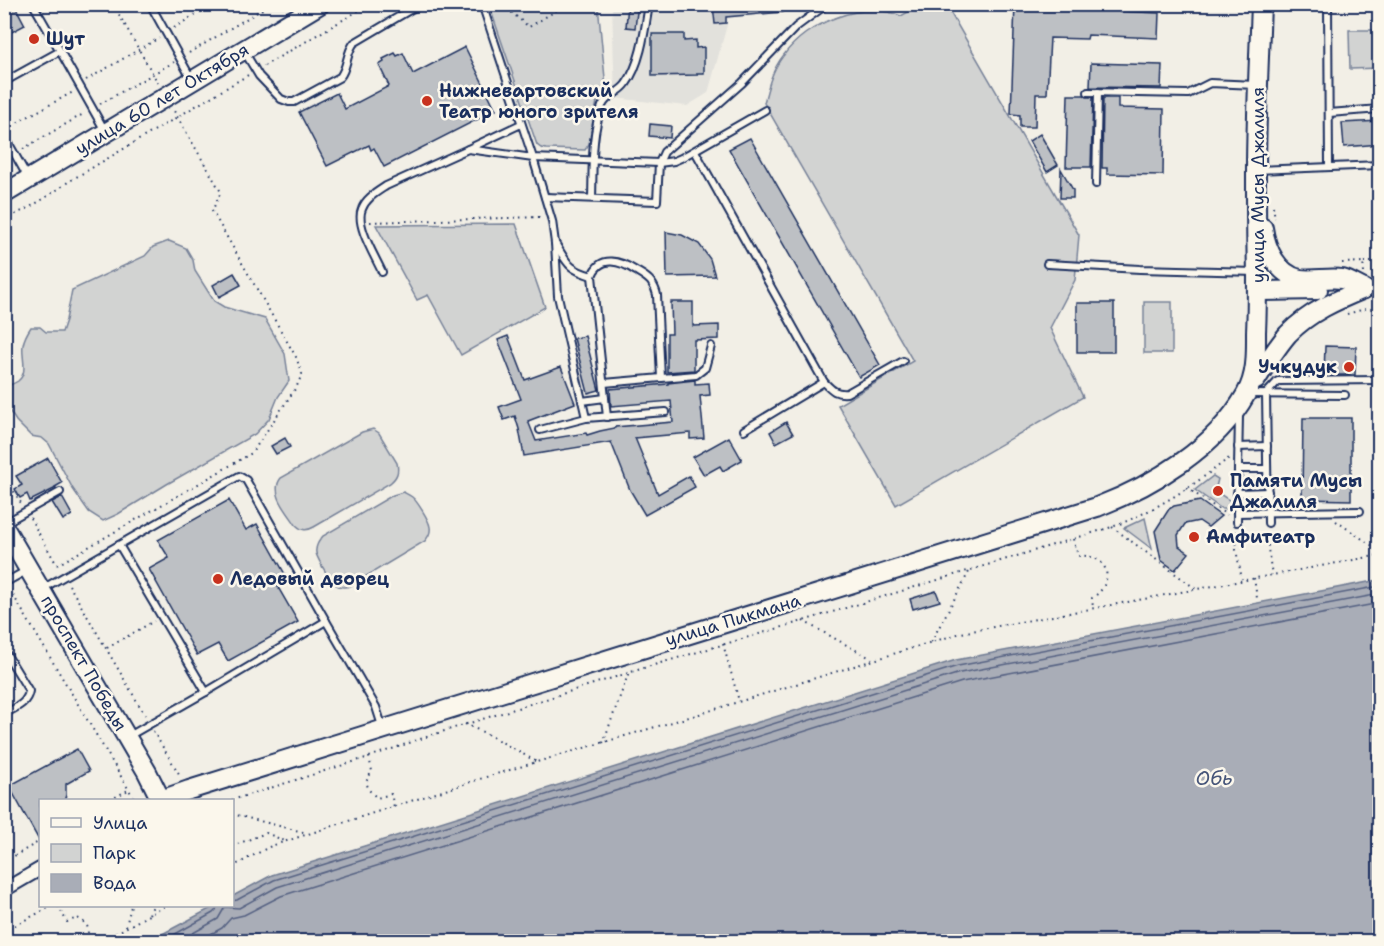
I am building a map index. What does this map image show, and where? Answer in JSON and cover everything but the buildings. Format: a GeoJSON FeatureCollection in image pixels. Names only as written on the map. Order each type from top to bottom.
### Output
{"type":"FeatureCollection","features":[{"type":"Feature","properties":{"kind":"street","name":"улица 60 лет Октября"},"geometry":{"type":"LineString","coordinates":[[4,194],[320,4]]}},
{"type":"Feature","properties":{"kind":"street","name":"улица Мусы Джалиля"},"geometry":{"type":"LineString","coordinates":[[1255,366],[1257,281],[1264,201],[1256,171],[1261,4]]}},
{"type":"Feature","properties":{"kind":"street"},"geometry":{"type":"LineString","coordinates":[[1264,201],[1262,218],[1265,242],[1283,271],[1299,279],[1343,279],[1372,289]]}},
{"type":"Feature","properties":{"kind":"street"},"geometry":{"type":"LineString","coordinates":[[1257,281],[1372,289]]}},
{"type":"Feature","properties":{"kind":"street"},"geometry":{"type":"LineString","coordinates":[[1243,399],[1275,351],[1296,326],[1327,306],[1372,289]]}},
{"type":"Feature","properties":{"kind":"street","name":"улица Пикмана"},"geometry":{"type":"LineString","coordinates":[[163,799],[1097,507],[1135,491],[1160,477],[1205,443],[1224,424],[1243,399],[1251,384],[1255,366]]}},
{"type":"Feature","properties":{"kind":"street","name":"проспект Победы"},"geometry":{"type":"LineString","coordinates":[[4,525],[147,772],[160,799]]}},
{"type":"Feature","properties":{"kind":"street"},"geometry":{"type":"LineString","coordinates":[[4,890],[39,869]]}},
{"type":"Feature","properties":{"kind":"lane"},"geometry":{"type":"LineString","coordinates":[[33,4],[106,133]]}},
{"type":"Feature","properties":{"kind":"lane"},"geometry":{"type":"LineString","coordinates":[[150,4],[192,81]]}},
{"type":"Feature","properties":{"kind":"lane"},"geometry":{"type":"LineString","coordinates":[[244,50],[256,71],[281,99],[294,102],[340,77],[354,43],[420,4]]}},
{"type":"Feature","properties":{"kind":"lane"},"geometry":{"type":"LineString","coordinates":[[482,4],[550,216],[555,243],[558,296],[586,418]]}},
{"type":"Feature","properties":{"kind":"lane"},"geometry":{"type":"LineString","coordinates":[[592,198],[593,160],[602,107],[608,96],[622,88],[630,78],[641,44],[649,4]]}},
{"type":"Feature","properties":{"kind":"lane"},"geometry":{"type":"LineString","coordinates":[[545,197],[657,201],[659,163],[662,155],[742,82],[796,27],[826,4]]}},
{"type":"Feature","properties":{"kind":"lane"},"geometry":{"type":"LineString","coordinates":[[1328,4],[1329,167]]}},
{"type":"Feature","properties":{"kind":"lane"},"geometry":{"type":"LineString","coordinates":[[4,82],[60,51]]}},
{"type":"Feature","properties":{"kind":"lane"},"geometry":{"type":"LineString","coordinates":[[1088,92],[1188,94],[1210,83],[1258,86]]}},
{"type":"Feature","properties":{"kind":"lane"},"geometry":{"type":"LineString","coordinates":[[1096,184],[1098,92]]}},
{"type":"Feature","properties":{"kind":"lane"},"geometry":{"type":"LineString","coordinates":[[1329,113],[1380,109]]}},
{"type":"Feature","properties":{"kind":"lane"},"geometry":{"type":"LineString","coordinates":[[468,149],[533,158],[659,163],[674,161],[695,151],[765,110]]}},
{"type":"Feature","properties":{"kind":"lane"},"geometry":{"type":"LineString","coordinates":[[382,272],[361,222],[361,211],[367,201],[386,186],[521,124]]}},
{"type":"Feature","properties":{"kind":"lane"},"geometry":{"type":"LineString","coordinates":[[4,135],[29,179]]}},
{"type":"Feature","properties":{"kind":"lane"},"geometry":{"type":"LineString","coordinates":[[695,151],[824,382],[838,394],[847,393],[903,361]]}},
{"type":"Feature","properties":{"kind":"lane"},"geometry":{"type":"LineString","coordinates":[[1256,171],[1380,165]]}},
{"type":"Feature","properties":{"kind":"lane"},"geometry":{"type":"LineString","coordinates":[[555,243],[573,269],[592,276]]}},
{"type":"Feature","properties":{"kind":"lane"},"geometry":{"type":"LineString","coordinates":[[607,417],[592,276],[599,265],[613,261],[627,265],[651,283],[657,295],[661,378]]}},
{"type":"Feature","properties":{"kind":"lane"},"geometry":{"type":"LineString","coordinates":[[1047,264],[1140,269],[1257,281]]}},
{"type":"Feature","properties":{"kind":"lane"},"geometry":{"type":"LineString","coordinates":[[604,383],[696,375],[705,368],[711,346]]}},
{"type":"Feature","properties":{"kind":"lane"},"geometry":{"type":"LineString","coordinates":[[1268,524],[1266,394],[1278,381],[1380,380]]}},
{"type":"Feature","properties":{"kind":"lane"},"geometry":{"type":"LineString","coordinates":[[744,429],[824,382]]}},
{"type":"Feature","properties":{"kind":"lane"},"geometry":{"type":"LineString","coordinates":[[1345,395],[1266,394],[1243,399],[1238,449],[1237,518],[1268,513],[1360,512]]}},
{"type":"Feature","properties":{"kind":"lane"},"geometry":{"type":"LineString","coordinates":[[582,401],[605,398]]}},
{"type":"Feature","properties":{"kind":"lane"},"geometry":{"type":"LineString","coordinates":[[540,430],[586,418],[666,412]]}},
{"type":"Feature","properties":{"kind":"lane"},"geometry":{"type":"LineString","coordinates":[[1238,449],[1267,446]]}},
{"type":"Feature","properties":{"kind":"lane"},"geometry":{"type":"LineString","coordinates":[[1238,469],[1268,469]]}},
{"type":"Feature","properties":{"kind":"lane"},"geometry":{"type":"LineString","coordinates":[[41,590],[239,476],[246,480],[376,707],[383,729]]}},
{"type":"Feature","properties":{"kind":"lane"},"geometry":{"type":"LineString","coordinates":[[4,525],[60,492]]}},
{"type":"Feature","properties":{"kind":"lane"},"geometry":{"type":"LineString","coordinates":[[1237,493],[1268,492]]}},
{"type":"Feature","properties":{"kind":"lane"},"geometry":{"type":"LineString","coordinates":[[119,545],[206,692]]}},
{"type":"Feature","properties":{"kind":"lane"},"geometry":{"type":"LineString","coordinates":[[5,583],[29,569]]}},
{"type":"Feature","properties":{"kind":"lane"},"geometry":{"type":"LineString","coordinates":[[126,737],[326,621]]}},
{"type":"Feature","properties":{"kind":"lane"},"geometry":{"type":"LineString","coordinates":[[4,650],[29,691],[25,702],[4,714]]}},
{"type":"Feature","properties":{"kind":"path"},"geometry":{"type":"LineString","coordinates":[[4,129],[74,91],[87,79],[166,34],[212,4]]}},
{"type":"Feature","properties":{"kind":"path"},"geometry":{"type":"LineString","coordinates":[[15,154],[271,4]]}},
{"type":"Feature","properties":{"kind":"path"},"geometry":{"type":"LineString","coordinates":[[4,219],[25,211],[98,164],[370,4]]}},
{"type":"Feature","properties":{"kind":"path"},"geometry":{"type":"LineString","coordinates":[[507,4],[514,9],[512,13],[529,27],[567,4]]}},
{"type":"Feature","properties":{"kind":"path"},"geometry":{"type":"LineString","coordinates":[[57,565],[252,453],[291,395],[302,374],[296,357],[212,211],[221,192],[206,166]]}},
{"type":"Feature","properties":{"kind":"path"},"geometry":{"type":"LineString","coordinates":[[1264,201],[1277,226]]}},
{"type":"Feature","properties":{"kind":"path"},"geometry":{"type":"LineString","coordinates":[[361,222],[550,216]]}},
{"type":"Feature","properties":{"kind":"path"},"geometry":{"type":"LineString","coordinates":[[1342,263],[1363,262]]}},
{"type":"Feature","properties":{"kind":"path"},"geometry":{"type":"LineString","coordinates":[[1342,315],[1365,309],[1380,309]]}},
{"type":"Feature","properties":{"kind":"path"},"geometry":{"type":"LineString","coordinates":[[234,800],[630,672],[1112,527],[1161,505],[1238,449]]}},
{"type":"Feature","properties":{"kind":"path"},"geometry":{"type":"LineString","coordinates":[[4,476],[189,790]]}},
{"type":"Feature","properties":{"kind":"path"},"geometry":{"type":"LineString","coordinates":[[1187,488],[1234,519],[1237,518],[1236,550],[1242,580]]}},
{"type":"Feature","properties":{"kind":"path"},"geometry":{"type":"LineString","coordinates":[[1334,519],[1380,553]]}},
{"type":"Feature","properties":{"kind":"path"},"geometry":{"type":"LineString","coordinates":[[1268,524],[1268,549],[1272,575]]}},
{"type":"Feature","properties":{"kind":"path"},"geometry":{"type":"LineString","coordinates":[[1112,527],[1196,589]]}},
{"type":"Feature","properties":{"kind":"path"},"geometry":{"type":"LineString","coordinates":[[1073,539],[1078,556],[1091,556],[1097,559],[1102,562],[1107,572],[1102,590],[1092,598],[1094,608]]}},
{"type":"Feature","properties":{"kind":"path"},"geometry":{"type":"LineString","coordinates":[[234,866],[285,841],[961,633],[1380,553]]}},
{"type":"Feature","properties":{"kind":"path"},"geometry":{"type":"LineString","coordinates":[[931,643],[970,570]]}},
{"type":"Feature","properties":{"kind":"path"},"geometry":{"type":"LineString","coordinates":[[1254,578],[1257,598]]}},
{"type":"Feature","properties":{"kind":"path"},"geometry":{"type":"LineString","coordinates":[[5,583],[134,799]]}},
{"type":"Feature","properties":{"kind":"path"},"geometry":{"type":"LineString","coordinates":[[106,649],[161,617]]}},
{"type":"Feature","properties":{"kind":"path"},"geometry":{"type":"LineString","coordinates":[[803,621],[873,659]]}},
{"type":"Feature","properties":{"kind":"path"},"geometry":{"type":"LineString","coordinates":[[723,644],[739,701]]}},
{"type":"Feature","properties":{"kind":"path"},"geometry":{"type":"LineString","coordinates":[[603,743],[630,672]]}},
{"type":"Feature","properties":{"kind":"path"},"geometry":{"type":"LineString","coordinates":[[465,724],[488,734],[537,762]]}},
{"type":"Feature","properties":{"kind":"path"},"geometry":{"type":"LineString","coordinates":[[369,758],[372,771],[366,782],[369,790],[377,798],[392,794],[394,807]]}},
{"type":"Feature","properties":{"kind":"path"},"geometry":{"type":"LineString","coordinates":[[113,799],[128,790]]}},
{"type":"Feature","properties":{"kind":"path"},"geometry":{"type":"LineString","coordinates":[[234,814],[310,833]]}},
{"type":"Feature","properties":{"kind":"path"},"geometry":{"type":"LineString","coordinates":[[234,845],[266,833],[285,841]]}},
{"type":"Feature","properties":{"kind":"path"},"geometry":{"type":"LineString","coordinates":[[4,862],[39,842]]}},
{"type":"Feature","properties":{"kind":"path"},"geometry":{"type":"LineString","coordinates":[[4,931],[50,907]]}},
{"type":"Feature","properties":{"kind":"path"},"geometry":{"type":"LineString","coordinates":[[59,907],[67,922],[77,918],[88,928],[88,934],[79,942]]}},
{"type":"Feature","properties":{"kind":"path"},"geometry":{"type":"LineString","coordinates":[[125,928],[131,907]]}},
{"type":"Feature","properties":{"kind":"path"},"geometry":{"type":"LineString","coordinates":[[148,915],[152,907]]}},
{"type":"Feature","properties":{"kind":"path"},"geometry":{"type":"LineString","coordinates":[[100,942],[163,907]]}},
{"type":"Feature","properties":{"kind":"shaded area"},"geometry":{"type":"Polygon","coordinates":[[[810,4],[810,9],[726,17],[727,25],[708,93],[687,106],[615,98],[612,5],[810,4]]]}},
{"type":"Feature","properties":{"kind":"green space"},"geometry":{"type":"Polygon","coordinates":[[[489,5],[598,5],[606,89],[598,96],[589,144],[585,150],[546,149],[537,145],[489,5]]]}},
{"type":"Feature","properties":{"kind":"green space"},"geometry":{"type":"Polygon","coordinates":[[[921,5],[946,5],[1079,235],[1075,280],[1050,328],[1083,397],[896,505],[838,405],[913,361],[764,103],[779,61],[793,44],[820,25],[852,13],[869,11],[901,16],[921,5]]]}},
{"type":"Feature","properties":{"kind":"green space"},"geometry":{"type":"Polygon","coordinates":[[[1349,30],[1378,30],[1379,68],[1350,69],[1349,30]]]}},
{"type":"Feature","properties":{"kind":"green space"},"geometry":{"type":"Polygon","coordinates":[[[516,224],[545,307],[461,355],[428,295],[417,300],[376,225],[516,224]]]}},
{"type":"Feature","properties":{"kind":"green space"},"geometry":{"type":"Polygon","coordinates":[[[169,241],[186,248],[193,260],[195,271],[214,301],[224,307],[265,319],[285,354],[289,381],[278,397],[269,419],[255,434],[103,521],[89,512],[73,489],[49,444],[42,438],[31,436],[16,421],[5,404],[5,387],[18,381],[23,373],[23,345],[31,327],[40,327],[46,332],[62,332],[72,290],[145,256],[153,247],[169,241]]]}},
{"type":"Feature","properties":{"kind":"green space"},"geometry":{"type":"Polygon","coordinates":[[[1144,302],[1172,302],[1172,353],[1144,353],[1144,302]]]}},
{"type":"Feature","properties":{"kind":"green space"},"geometry":{"type":"Polygon","coordinates":[[[373,429],[379,433],[397,463],[398,472],[394,479],[311,528],[305,530],[298,527],[278,496],[278,484],[281,478],[362,432],[373,429]]]}},
{"type":"Feature","properties":{"kind":"green space"},"geometry":{"type":"Polygon","coordinates":[[[1213,476],[1218,479],[1215,491],[1232,502],[1231,509],[1222,509],[1195,490],[1213,476]]]}},
{"type":"Feature","properties":{"kind":"green space"},"geometry":{"type":"Polygon","coordinates":[[[403,492],[414,499],[427,520],[430,531],[425,541],[350,586],[336,585],[327,575],[316,555],[316,548],[320,540],[323,536],[393,495],[403,492]]]}},
{"type":"Feature","properties":{"kind":"green space"},"geometry":{"type":"Polygon","coordinates":[[[1145,518],[1152,549],[1124,528],[1145,518]]]}},
{"type":"Feature","properties":{"kind":"water","name":"Обь"},"geometry":{"type":"Polygon","coordinates":[[[1379,580],[1379,941],[149,941],[213,907],[234,907],[234,895],[272,875],[956,660],[1379,580]]]}},
{"type":"Feature","properties":{"kind":"place","name":"Шут"},"geometry":{"type":"Point","coordinates":[34,39]}},
{"type":"Feature","properties":{"kind":"place","name":"Нижневартовский Театр юного зрителя"},"geometry":{"type":"Point","coordinates":[427,101]}},
{"type":"Feature","properties":{"kind":"place","name":"Учкудук"},"geometry":{"type":"Point","coordinates":[1349,367]}},
{"type":"Feature","properties":{"kind":"place","name":"Памяти Мусы Джалиля"},"geometry":{"type":"Point","coordinates":[1218,491]}},
{"type":"Feature","properties":{"kind":"place","name":"Амфитеатр"},"geometry":{"type":"Point","coordinates":[1194,537]}},
{"type":"Feature","properties":{"kind":"place","name":"Ледовый дворец"},"geometry":{"type":"Point","coordinates":[218,579]}}]}
